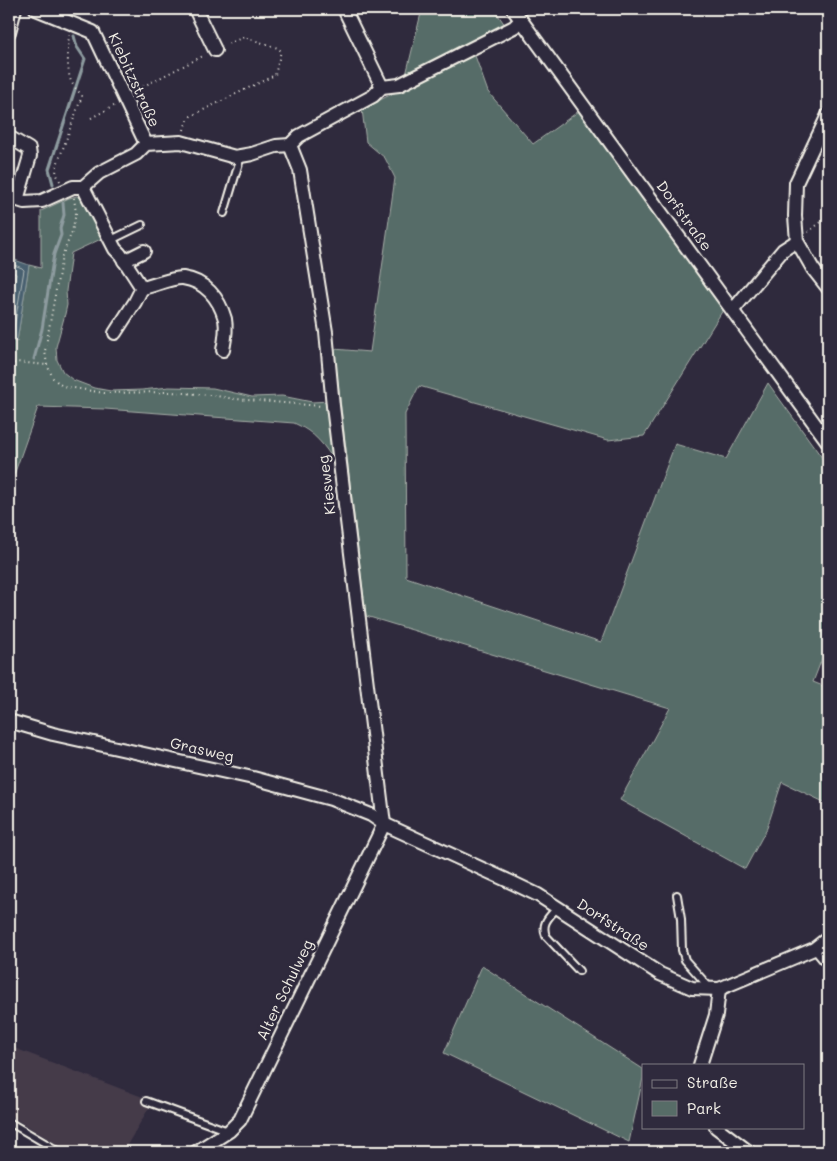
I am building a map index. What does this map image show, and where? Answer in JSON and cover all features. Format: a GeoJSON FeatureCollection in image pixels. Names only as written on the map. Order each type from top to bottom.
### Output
{"type":"FeatureCollection","features":[{"type":"Feature","properties":{"kind":"street"},"geometry":{"type":"LineString","coordinates":[[9,32],[15,9]]}},
{"type":"Feature","properties":{"kind":"street","name":"Kiebitzstraße"},"geometry":{"type":"LineString","coordinates":[[36,9],[94,32],[146,144]]}},
{"type":"Feature","properties":{"kind":"street"},"geometry":{"type":"LineString","coordinates":[[195,9],[216,50]]}},
{"type":"Feature","properties":{"kind":"street"},"geometry":{"type":"LineString","coordinates":[[344,9],[382,87]]}},
{"type":"Feature","properties":{"kind":"street","name":"Dorfstraße"},"geometry":{"type":"LineString","coordinates":[[513,9],[828,442]]}},
{"type":"Feature","properties":{"kind":"street"},"geometry":{"type":"LineString","coordinates":[[9,137],[29,149],[30,156],[13,199],[24,202],[42,201],[73,188],[136,154],[146,144],[181,142],[235,157],[252,154],[276,146],[290,145],[298,136],[373,96],[382,87],[399,85],[514,27],[521,20]]}},
{"type":"Feature","properties":{"kind":"street"},"geometry":{"type":"LineString","coordinates":[[828,115],[796,183],[795,216],[797,241],[813,270],[828,288]]}},
{"type":"Feature","properties":{"kind":"street","name":"Kiesweg"},"geometry":{"type":"LineString","coordinates":[[290,145],[300,170],[326,332],[333,406],[384,824]]}},
{"type":"Feature","properties":{"kind":"street"},"geometry":{"type":"LineString","coordinates":[[73,188],[111,240],[114,249],[120,254],[142,288]]}},
{"type":"Feature","properties":{"kind":"street"},"geometry":{"type":"LineString","coordinates":[[733,310],[783,250],[797,241]]}},
{"type":"Feature","properties":{"kind":"street"},"geometry":{"type":"LineString","coordinates":[[124,261],[144,251]]}},
{"type":"Feature","properties":{"kind":"street"},"geometry":{"type":"LineString","coordinates":[[115,334],[142,288],[182,278],[202,284],[215,297],[225,319],[226,336],[223,350]]}},
{"type":"Feature","properties":{"kind":"street","name":"Grasweg"},"geometry":{"type":"LineString","coordinates":[[9,721],[53,734],[252,778],[332,799],[371,815],[384,824]]}},
{"type":"Feature","properties":{"kind":"street","name":"Dorfstraße"},"geometry":{"type":"LineString","coordinates":[[384,824],[514,882],[660,974],[692,988],[715,989]]}},
{"type":"Feature","properties":{"kind":"street","name":"Alter Schulweg"},"geometry":{"type":"LineString","coordinates":[[196,1152],[229,1131],[240,1120],[384,824]]}},
{"type":"Feature","properties":{"kind":"street"},"geometry":{"type":"LineString","coordinates":[[700,1064],[716,1015],[715,989],[814,949],[828,938]]}},
{"type":"Feature","properties":{"kind":"street"},"geometry":{"type":"LineString","coordinates":[[717,1128],[749,1152]]}},
{"type":"Feature","properties":{"kind":"lane"},"geometry":{"type":"LineString","coordinates":[[224,213],[241,156]]}},
{"type":"Feature","properties":{"kind":"lane"},"geometry":{"type":"LineString","coordinates":[[111,240],[142,225]]}},
{"type":"Feature","properties":{"kind":"lane"},"geometry":{"type":"LineString","coordinates":[[677,895],[682,919],[682,950],[685,960],[715,989]]}},
{"type":"Feature","properties":{"kind":"lane"},"geometry":{"type":"LineString","coordinates":[[558,908],[544,924],[543,930],[546,936],[579,971]]}},
{"type":"Feature","properties":{"kind":"lane"},"geometry":{"type":"LineString","coordinates":[[814,949],[828,966]]}},
{"type":"Feature","properties":{"kind":"lane"},"geometry":{"type":"LineString","coordinates":[[146,1101],[229,1131]]}},
{"type":"Feature","properties":{"kind":"lane"},"geometry":{"type":"LineString","coordinates":[[9,1122],[60,1152]]}},
{"type":"Feature","properties":{"kind":"path"},"geometry":{"type":"LineString","coordinates":[[70,22],[68,50],[70,76],[72,84],[82,96],[57,165],[56,173],[73,188],[76,213],[72,232],[62,256],[45,351],[47,365],[52,378],[62,386],[104,393],[135,394],[163,392],[333,406]]}},
{"type":"Feature","properties":{"kind":"path"},"geometry":{"type":"LineString","coordinates":[[91,118],[124,98],[244,37],[278,48],[281,51],[275,75],[191,116],[186,122],[181,142]]}},
{"type":"Feature","properties":{"kind":"path"},"geometry":{"type":"LineString","coordinates":[[797,241],[828,217]]}},
{"type":"Feature","properties":{"kind":"path"},"geometry":{"type":"LineString","coordinates":[[9,365],[17,362],[47,365]]}},
{"type":"Feature","properties":{"kind":"shaded area"},"geometry":{"type":"Polygon","coordinates":[[[9,1046],[153,1101],[123,1152],[70,1152],[9,1115],[9,1046]]]}},
{"type":"Feature","properties":{"kind":"green space"},"geometry":{"type":"Polygon","coordinates":[[[422,9],[494,9],[505,25],[406,75],[422,9]]]}},
{"type":"Feature","properties":{"kind":"green space"},"geometry":{"type":"Polygon","coordinates":[[[474,53],[488,92],[533,144],[579,111],[723,310],[644,436],[608,440],[419,386],[405,414],[406,577],[601,642],[675,444],[726,459],[768,383],[828,466],[828,643],[813,682],[828,688],[828,804],[782,782],[767,828],[745,869],[620,800],[670,708],[366,616],[334,349],[370,352],[395,178],[385,158],[366,142],[362,109],[474,53]]]}},
{"type":"Feature","properties":{"kind":"green space"},"geometry":{"type":"Polygon","coordinates":[[[77,196],[82,199],[103,238],[71,253],[66,291],[67,305],[56,347],[57,360],[63,372],[73,380],[94,388],[111,391],[169,387],[213,388],[252,397],[282,396],[312,402],[330,401],[337,465],[319,440],[294,423],[105,409],[38,407],[9,489],[9,341],[17,341],[29,265],[41,268],[41,211],[77,196]]]}},
{"type":"Feature","properties":{"kind":"green space"},"geometry":{"type":"Polygon","coordinates":[[[482,966],[642,1068],[642,1083],[629,1142],[444,1053],[482,966]]]}},
{"type":"Feature","properties":{"kind":"water"},"geometry":{"type":"Polygon","coordinates":[[[9,258],[29,265],[17,341],[9,341],[9,258]]]}},
{"type":"Feature","properties":{"kind":"waterway"},"geometry":{"type":"LineString","coordinates":[[53,184],[49,169],[85,59],[77,47],[74,36]]}},
{"type":"Feature","properties":{"kind":"waterway"},"geometry":{"type":"LineString","coordinates":[[34,359],[42,329],[54,254],[61,235],[60,228],[64,215],[63,203]]}}]}
